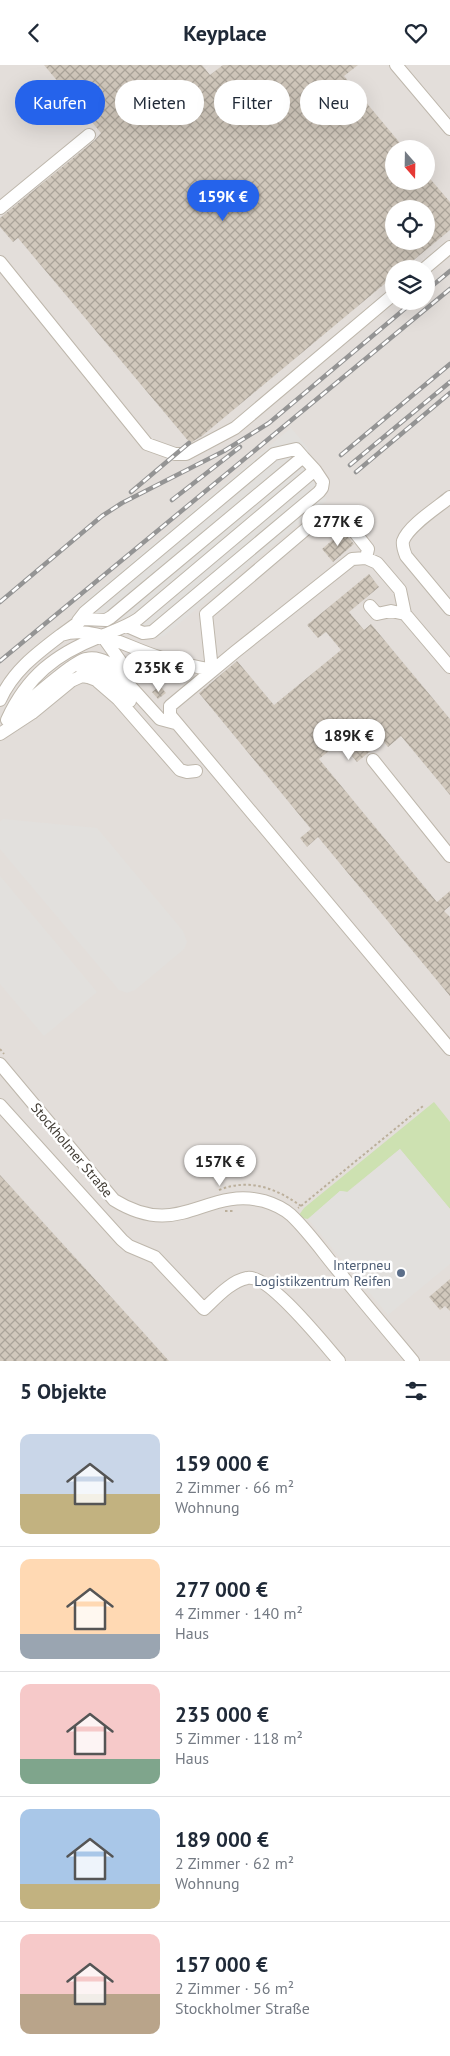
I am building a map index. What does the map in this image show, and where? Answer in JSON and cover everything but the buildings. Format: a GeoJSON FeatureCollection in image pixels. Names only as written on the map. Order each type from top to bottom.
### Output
{"type":"FeatureCollection","features":[{"type":"Feature","properties":{"kind":"street"},"geometry":{"type":"LineString","coordinates":[[396,65],[450,129]]}},
{"type":"Feature","properties":{"kind":"street"},"geometry":{"type":"LineString","coordinates":[[0,208],[89,135]]}},
{"type":"Feature","properties":{"kind":"street"},"geometry":{"type":"LineString","coordinates":[[435,260],[450,247]]}},
{"type":"Feature","properties":{"kind":"street"},"geometry":{"type":"LineString","coordinates":[[0,262],[147,445],[175,454],[186,454],[235,428],[385,302]]}},
{"type":"Feature","properties":{"kind":"street"},"geometry":{"type":"LineString","coordinates":[[0,700],[15,674],[36,654],[78,621],[85,612],[274,453],[296,449],[315,470],[323,483],[319,492],[152,632],[143,633],[127,626]]}},
{"type":"Feature","properties":{"kind":"street"},"geometry":{"type":"LineString","coordinates":[[78,621],[83,619],[106,620],[111,617],[303,457]]}},
{"type":"Feature","properties":{"kind":"street"},"geometry":{"type":"LineString","coordinates":[[0,733],[13,707],[31,680],[42,670],[73,648],[127,626],[138,619],[315,470]]}},
{"type":"Feature","properties":{"kind":"street"},"geometry":{"type":"LineString","coordinates":[[450,497],[412,527],[403,540],[406,556],[450,609]]}},
{"type":"Feature","properties":{"kind":"street"},"geometry":{"type":"LineString","coordinates":[[212,670],[206,613],[319,518],[327,514],[342,516],[368,549],[366,558]]}},
{"type":"Feature","properties":{"kind":"street"},"geometry":{"type":"LineString","coordinates":[[102,637],[153,702],[159,706],[170,706],[212,670],[352,559],[366,558],[376,563],[400,591],[405,614],[450,667]]}},
{"type":"Feature","properties":{"kind":"street"},"geometry":{"type":"LineString","coordinates":[[370,606],[377,614],[391,611],[405,614]]}},
{"type":"Feature","properties":{"kind":"street"},"geometry":{"type":"LineString","coordinates":[[61,635],[87,632],[159,657],[212,670]]}},
{"type":"Feature","properties":{"kind":"street"},"geometry":{"type":"LineString","coordinates":[[7,719],[79,661],[87,659],[107,662],[125,678],[160,719],[175,723]]}},
{"type":"Feature","properties":{"kind":"street"},"geometry":{"type":"LineString","coordinates":[[68,671],[85,665],[95,667],[106,675],[178,757],[187,766],[196,771]]}},
{"type":"Feature","properties":{"kind":"street"},"geometry":{"type":"LineString","coordinates":[[0,733],[32,713],[71,681],[88,677],[96,680],[118,699],[180,769],[187,772],[214,769]]}},
{"type":"Feature","properties":{"kind":"street"},"geometry":{"type":"LineString","coordinates":[[170,706],[170,715],[175,723],[450,1049]]}},
{"type":"Feature","properties":{"kind":"street"},"geometry":{"type":"LineString","coordinates":[[373,760],[450,856]]}},
{"type":"Feature","properties":{"kind":"street","name":"Stockholmer Straße"},"geometry":{"type":"LineString","coordinates":[[3,1060],[114,1200],[138,1213],[159,1216],[189,1212],[226,1200],[248,1198],[274,1204],[291,1215],[311,1237],[413,1361]]}},
{"type":"Feature","properties":{"kind":"street"},"geometry":{"type":"LineString","coordinates":[[0,1105],[122,1240],[129,1246],[155,1257],[204,1309],[237,1281],[253,1277],[260,1279],[288,1303],[339,1361]]}},
{"type":"Feature","properties":{"kind":"path"},"geometry":{"type":"LineString","coordinates":[[0,1049],[3,1060]]}},
{"type":"Feature","properties":{"kind":"path"},"geometry":{"type":"LineString","coordinates":[[301,1205],[423,1106]]}},
{"type":"Feature","properties":{"kind":"path"},"geometry":{"type":"LineString","coordinates":[[215,1203],[221,1210],[228,1212],[239,1210]]}},
{"type":"Feature","properties":{"kind":"shaded area"},"geometry":{"type":"Polygon","coordinates":[[[0,65],[450,65],[450,1361],[0,1361],[0,65]]]}},
{"type":"Feature","properties":{"kind":"shaded area"},"geometry":{"type":"Polygon","coordinates":[[[291,428],[307,447],[327,500],[164,636],[151,639],[123,631],[117,615],[89,616],[79,606],[291,428]]]}},
{"type":"Feature","properties":{"kind":"shaded area"},"geometry":{"type":"Polygon","coordinates":[[[3,819],[97,828],[183,931],[187,942],[184,949],[135,990],[127,993],[119,990],[0,849],[0,822],[3,819]]]}},
{"type":"Feature","properties":{"kind":"shaded area"},"geometry":{"type":"Polygon","coordinates":[[[0,876],[97,992],[44,1036],[0,984],[0,876]]]}},
{"type":"Feature","properties":{"kind":"shaded area","name":"Interpneu Logistikzentrum Reifen"},"geometry":{"type":"Polygon","coordinates":[[[400,1149],[450,1209],[450,1264],[388,1315],[308,1219],[340,1191],[348,1192],[400,1149]]]}},
{"type":"Feature","properties":{"kind":"green space"},"geometry":{"type":"Polygon","coordinates":[[[434,1102],[450,1122],[450,1209],[400,1149],[347,1192],[340,1191],[308,1219],[302,1218],[299,1215],[304,1208],[434,1102]]]}},
{"type":"Feature","properties":{"kind":"railway"},"geometry":{"type":"LineString","coordinates":[[435,284],[450,271]]}},
{"type":"Feature","properties":{"kind":"railway"},"geometry":{"type":"LineString","coordinates":[[0,661],[450,289]]}},
{"type":"Feature","properties":{"kind":"railway"},"geometry":{"type":"LineString","coordinates":[[0,602],[102,516],[122,503],[224,451],[269,423],[403,310]]}},
{"type":"Feature","properties":{"kind":"railway"},"geometry":{"type":"LineString","coordinates":[[341,455],[450,364]]}},
{"type":"Feature","properties":{"kind":"railway"},"geometry":{"type":"LineString","coordinates":[[350,465],[450,382]]}},
{"type":"Feature","properties":{"kind":"railway"},"geometry":{"type":"LineString","coordinates":[[356,472],[450,393]]}},
{"type":"Feature","properties":{"kind":"railway"},"geometry":{"type":"LineString","coordinates":[[131,492],[189,443]]}},
{"type":"Feature","properties":{"kind":"railway"},"geometry":{"type":"LineString","coordinates":[[172,500],[240,447]]}},
{"type":"Feature","properties":{"kind":"place","name":"Interpneu Logistikzentrum Reifen"},"geometry":{"type":"Point","coordinates":[401,1273]}}]}
